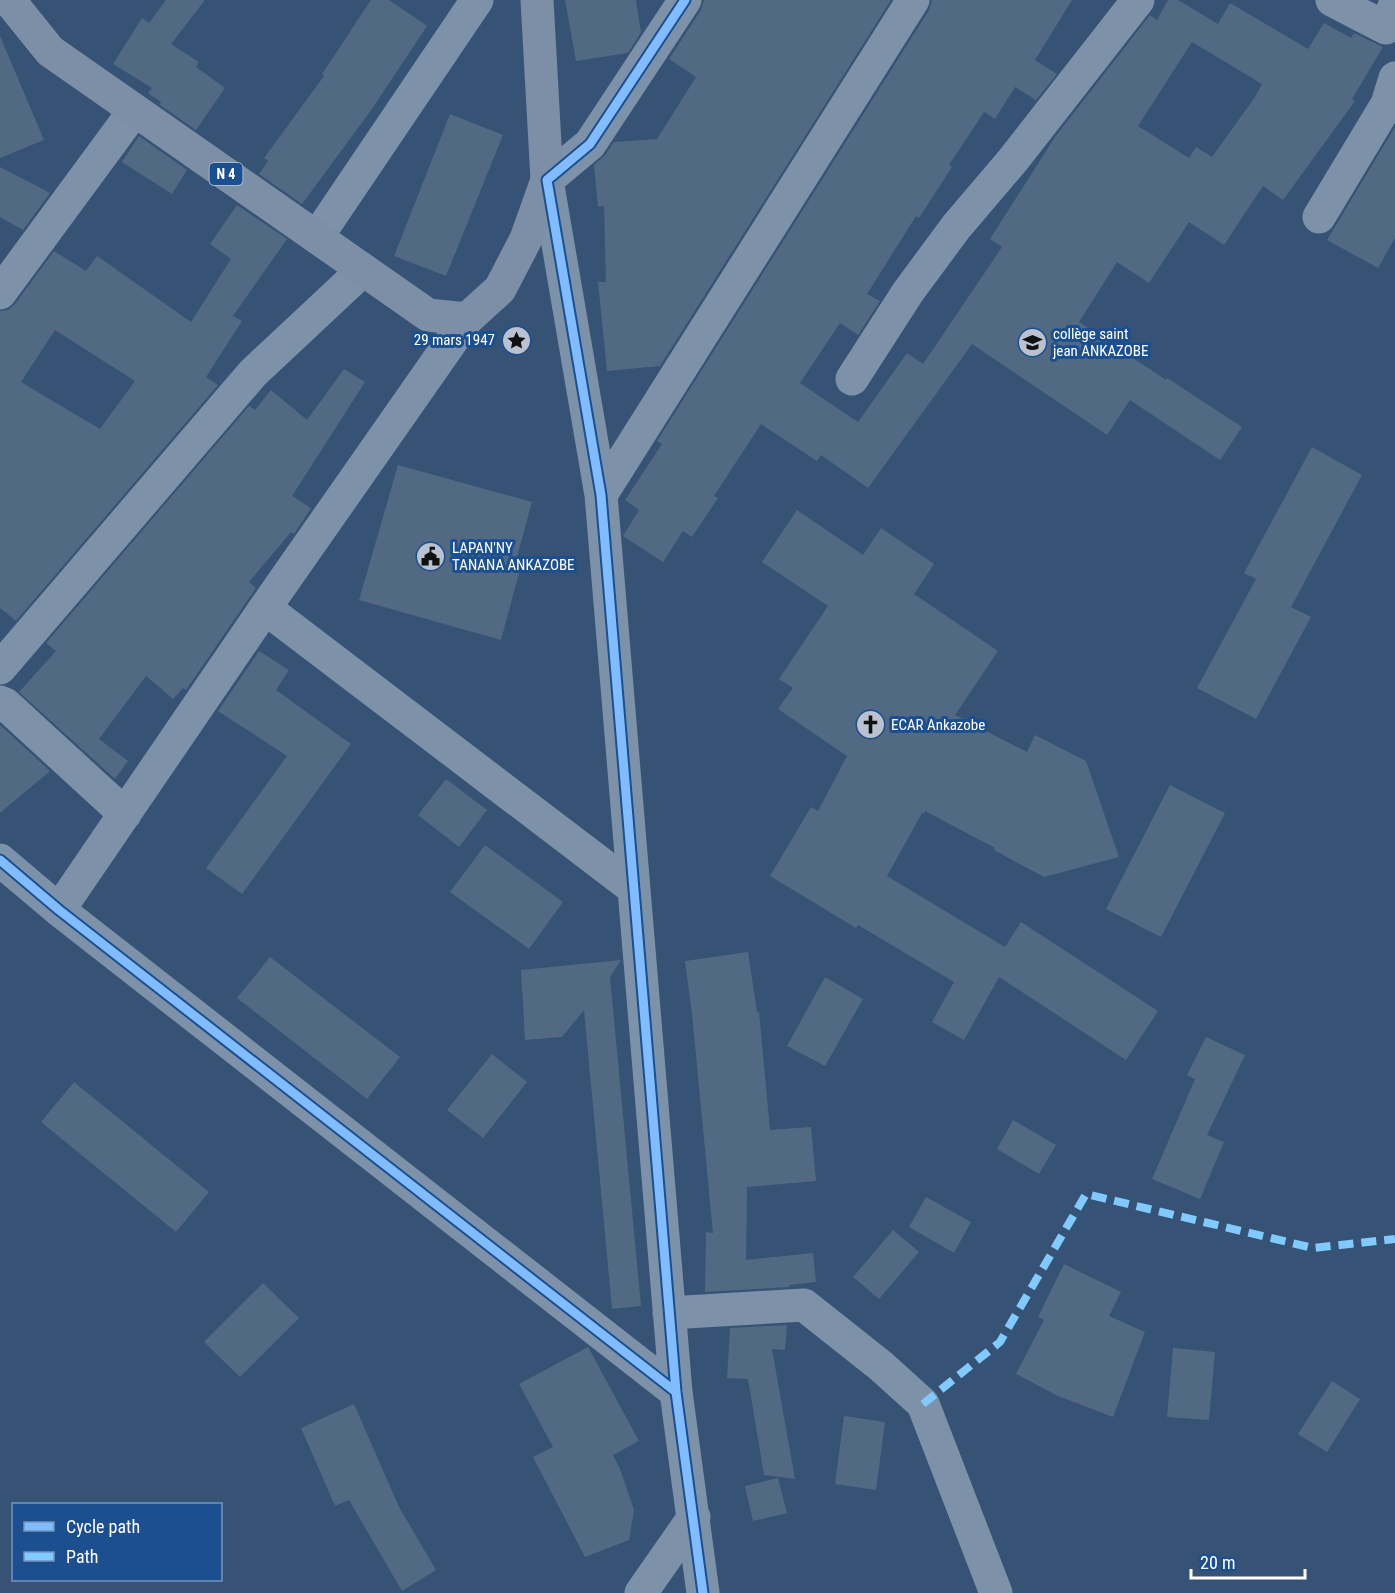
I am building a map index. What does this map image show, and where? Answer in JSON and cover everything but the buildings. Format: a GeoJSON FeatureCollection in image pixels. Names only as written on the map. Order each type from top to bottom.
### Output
{"type":"FeatureCollection","features":[{"type":"Feature","properties":{"kind":"main road","name":"N 4"},"geometry":{"type":"LineString","coordinates":[[9,0],[50,51],[134,111],[428,315],[467,319]]}},
{"type":"Feature","properties":{"kind":"main road"},"geometry":{"type":"LineString","coordinates":[[467,319],[500,289],[526,239],[547,180],[537,0]]}},
{"type":"Feature","properties":{"kind":"street"},"geometry":{"type":"LineString","coordinates":[[317,237],[477,0]]}},
{"type":"Feature","properties":{"kind":"street"},"geometry":{"type":"LineString","coordinates":[[685,0],[590,144],[547,180],[601,495],[676,1392],[703,1593]]}},
{"type":"Feature","properties":{"kind":"street"},"geometry":{"type":"LineString","coordinates":[[601,495],[913,0]]}},
{"type":"Feature","properties":{"kind":"street"},"geometry":{"type":"LineString","coordinates":[[852,379],[908,292],[956,227],[1013,160],[1137,0]]}},
{"type":"Feature","properties":{"kind":"street"},"geometry":{"type":"LineString","coordinates":[[1332,0],[1392,25]]}},
{"type":"Feature","properties":{"kind":"street"},"geometry":{"type":"LineString","coordinates":[[1320,217],[1387,104],[1395,78]]}},
{"type":"Feature","properties":{"kind":"street"},"geometry":{"type":"LineString","coordinates":[[0,293],[134,111]]}},
{"type":"Feature","properties":{"kind":"street"},"geometry":{"type":"LineString","coordinates":[[0,668],[253,373],[363,270]]}},
{"type":"Feature","properties":{"kind":"street"},"geometry":{"type":"LineString","coordinates":[[59,910],[265,608],[467,319]]}},
{"type":"Feature","properties":{"kind":"street"},"geometry":{"type":"LineString","coordinates":[[265,608],[633,888]]}},
{"type":"Feature","properties":{"kind":"street"},"geometry":{"type":"LineString","coordinates":[[0,702],[5,704],[125,814]]}},
{"type":"Feature","properties":{"kind":"street"},"geometry":{"type":"LineString","coordinates":[[0,860],[59,910],[676,1392]]}},
{"type":"Feature","properties":{"kind":"street"},"geometry":{"type":"LineString","coordinates":[[669,1313],[804,1305],[881,1366],[923,1404],[996,1593]]}},
{"type":"Feature","properties":{"kind":"street"},"geometry":{"type":"LineString","coordinates":[[641,1593],[694,1517]]}},
{"type":"Feature","properties":{"kind":"marked path"},"geometry":{"type":"LineString","coordinates":[[923,1404],[1000,1342],[1086,1194],[1313,1248],[1395,1239]]}},
{"type":"Feature","properties":{"kind":"cycle path"},"geometry":{"type":"LineString","coordinates":[[685,0],[590,144],[547,180],[601,495],[676,1392],[703,1593]]}},
{"type":"Feature","properties":{"kind":"cycle path"},"geometry":{"type":"LineString","coordinates":[[0,860],[59,910],[676,1392]]}},
{"type":"Feature","properties":{"kind":"place","name":"29 mars 1947"},"geometry":{"type":"Point","coordinates":[516,340]}},
{"type":"Feature","properties":{"kind":"place","name":"collège saint jean ANKAZOBE"},"geometry":{"type":"Point","coordinates":[1032,343]}},
{"type":"Feature","properties":{"kind":"place","name":"LAPAN'NY TANANA ANKAZOBE"},"geometry":{"type":"Point","coordinates":[431,557]}},
{"type":"Feature","properties":{"kind":"place","name":"ECAR Ankazobe"},"geometry":{"type":"Point","coordinates":[870,725]}}]}
